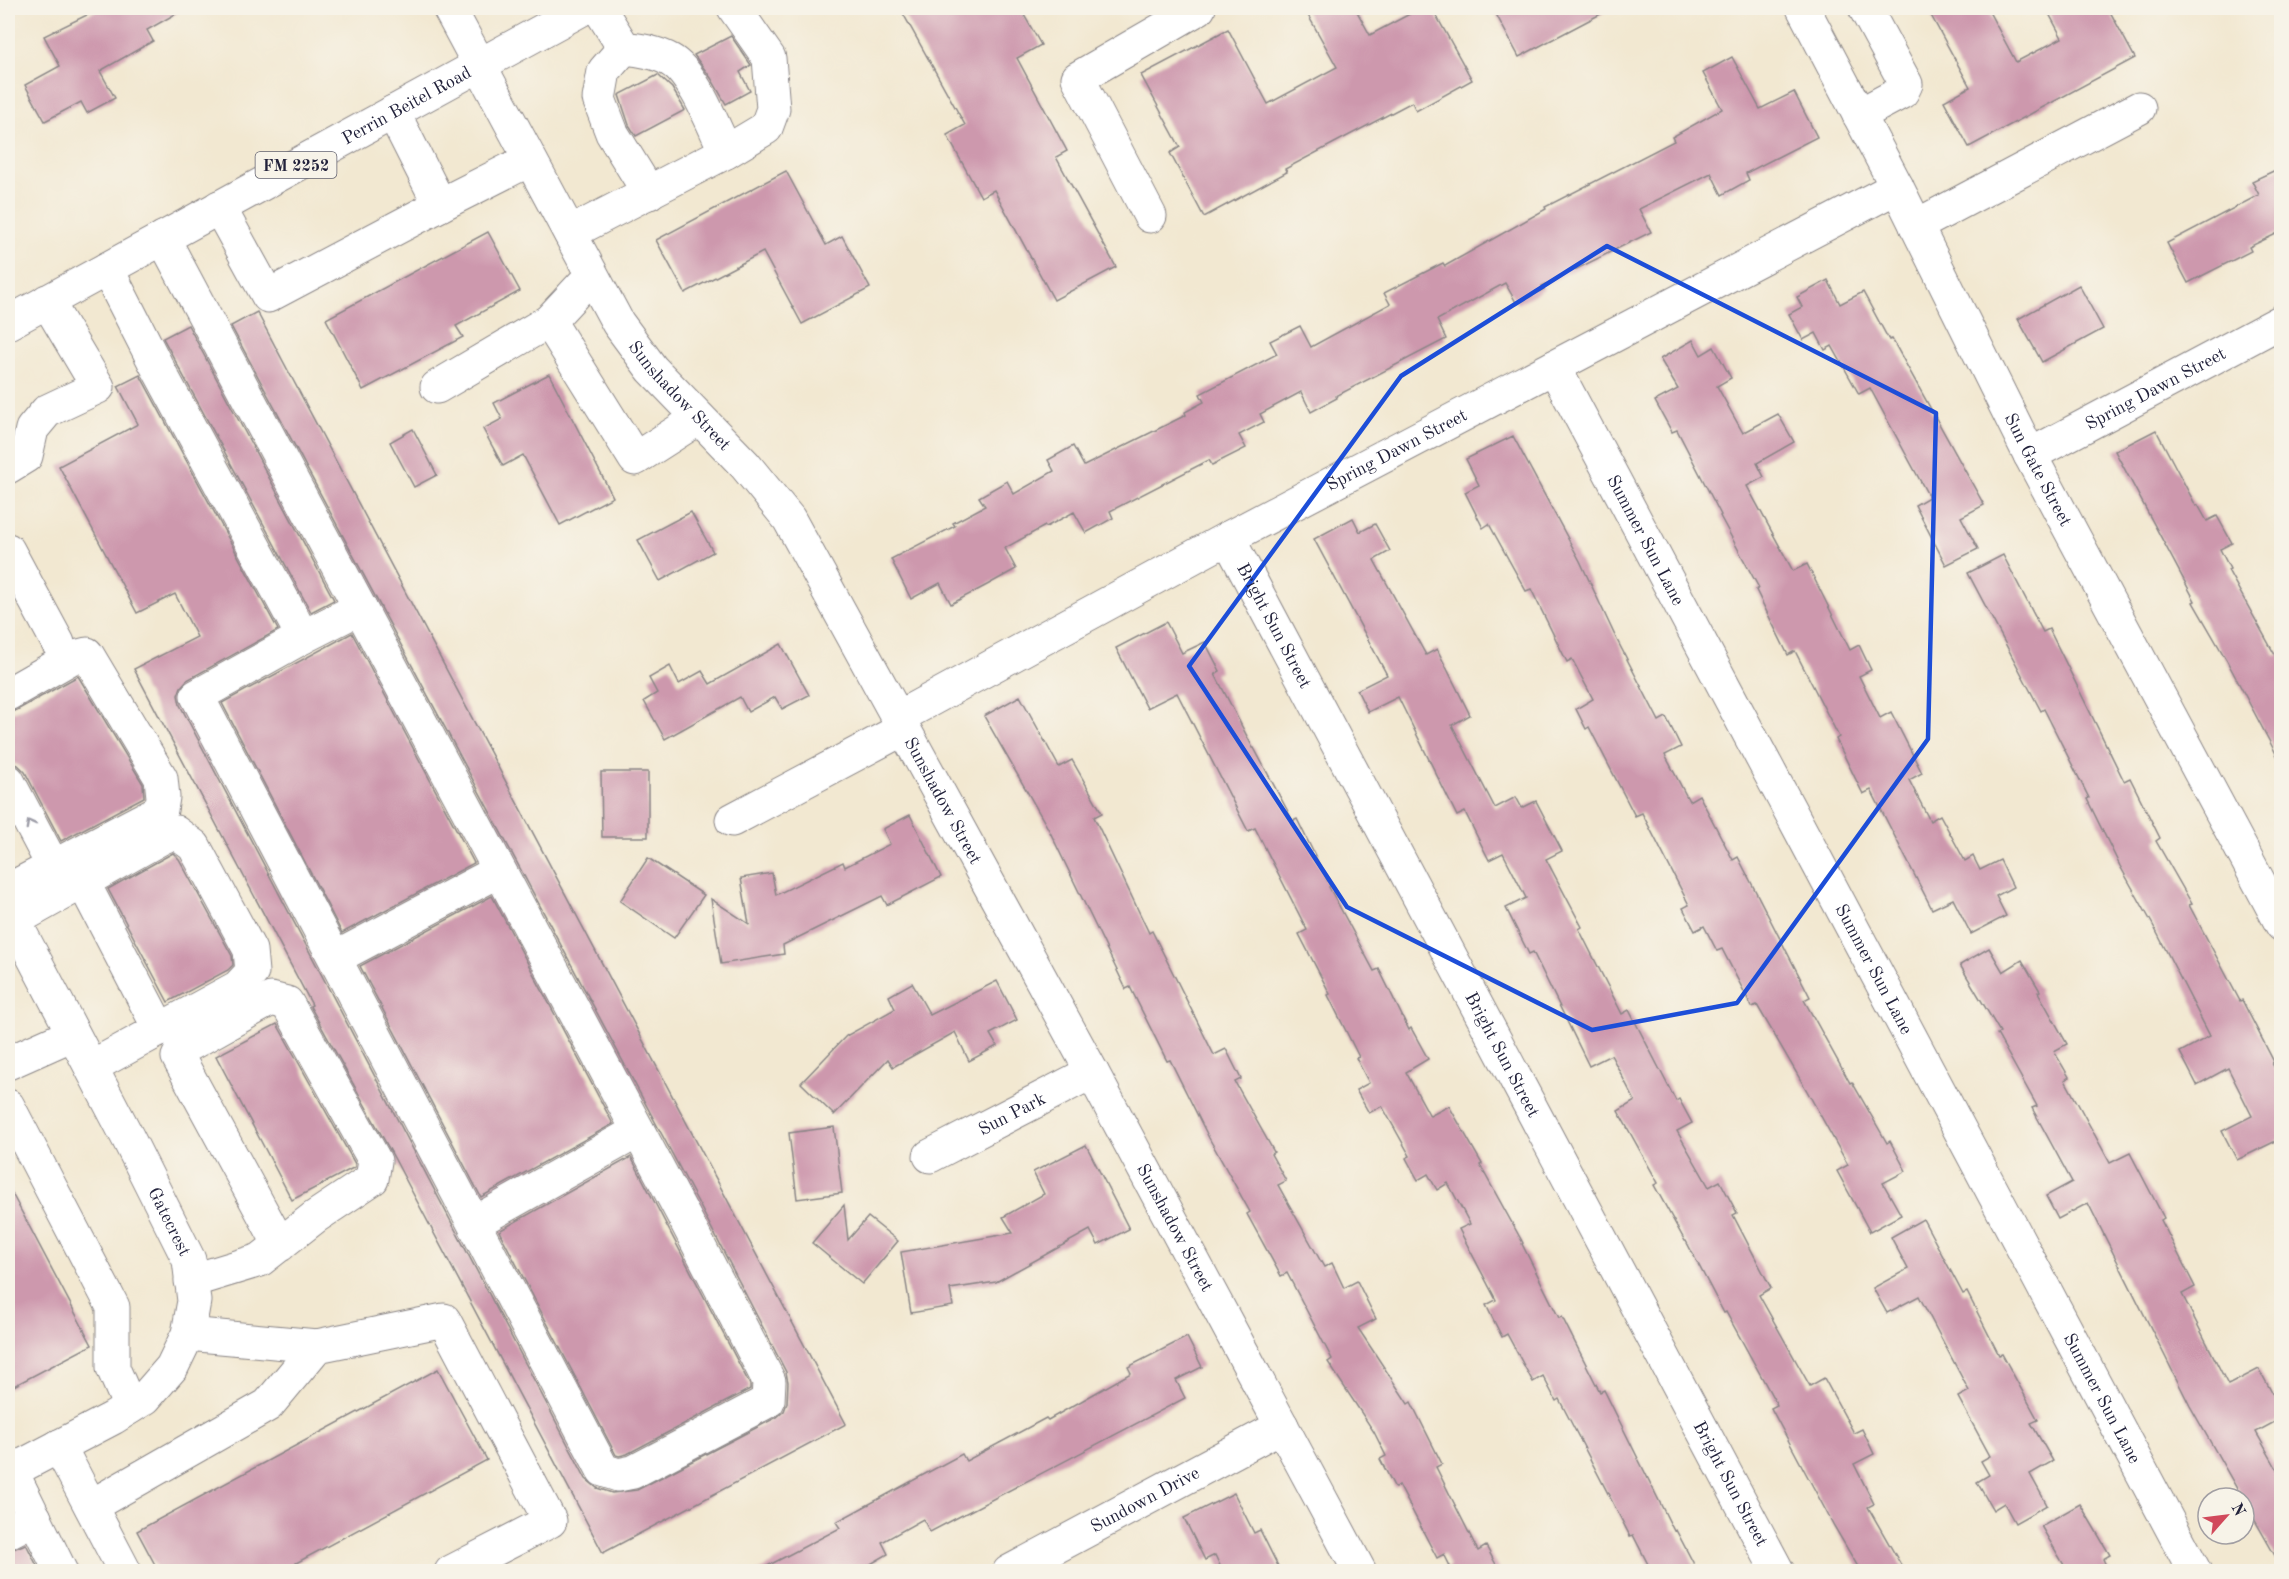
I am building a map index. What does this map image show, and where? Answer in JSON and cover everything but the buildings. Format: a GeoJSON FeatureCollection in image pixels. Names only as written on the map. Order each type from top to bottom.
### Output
{"type":"FeatureCollection","features":[{"type":"Feature","properties":{"kind":"street","name":"Sunshadow Street"},"geometry":{"type":"LineString","coordinates":[[449,8],[618,323],[652,369],[745,465],[789,519],[1092,1071],[1360,1572]]}},
{"type":"Feature","properties":{"kind":"street","name":"Perrin Beitel Road"},"geometry":{"type":"LineString","coordinates":[[8,323],[584,8]]}},
{"type":"Feature","properties":{"kind":"street"},"geometry":{"type":"LineString","coordinates":[[599,8],[624,48],[654,53],[672,61],[687,78],[702,100],[726,152]]}},
{"type":"Feature","properties":{"kind":"street"},"geometry":{"type":"LineString","coordinates":[[570,233],[726,152],[766,128],[773,109],[769,58],[734,8]]}},
{"type":"Feature","properties":{"kind":"street"},"geometry":{"type":"LineString","coordinates":[[1150,216],[1078,78],[1194,8]]}},
{"type":"Feature","properties":{"kind":"street","name":"Sun Gate Street"},"geometry":{"type":"LineString","coordinates":[[1803,8],[1897,187],[2030,455],[2282,925]]}},
{"type":"Feature","properties":{"kind":"street"},"geometry":{"type":"LineString","coordinates":[[1859,115],[1902,92],[1906,84],[1865,8]]}},
{"type":"Feature","properties":{"kind":"street"},"geometry":{"type":"LineString","coordinates":[[624,48],[604,71],[598,99],[612,133],[649,193]]}},
{"type":"Feature","properties":{"kind":"street"},"geometry":{"type":"LineString","coordinates":[[1916,226],[2139,108]]}},
{"type":"Feature","properties":{"kind":"street"},"geometry":{"type":"LineString","coordinates":[[393,112],[440,205]]}},
{"type":"Feature","properties":{"kind":"street"},"geometry":{"type":"LineString","coordinates":[[219,207],[268,296],[530,160]]}},
{"type":"Feature","properties":{"kind":"street","name":"Spring Dawn Street"},"geometry":{"type":"LineString","coordinates":[[732,820],[1228,538],[1897,187]]}},
{"type":"Feature","properties":{"kind":"street"},"geometry":{"type":"LineString","coordinates":[[163,238],[360,608],[499,871],[638,1131],[769,1381],[768,1401],[633,1472],[618,1475],[603,1470],[197,696],[360,608]]}},
{"type":"Feature","properties":{"kind":"street"},"geometry":{"type":"LineString","coordinates":[[107,269],[303,638]]}},
{"type":"Feature","properties":{"kind":"street"},"geometry":{"type":"LineString","coordinates":[[436,387],[549,321],[591,276]]}},
{"type":"Feature","properties":{"kind":"street"},"geometry":{"type":"LineString","coordinates":[[8,467],[26,456],[32,429],[48,411],[98,387],[47,301]]}},
{"type":"Feature","properties":{"kind":"street"},"geometry":{"type":"LineString","coordinates":[[549,321],[635,459],[699,418]]}},
{"type":"Feature","properties":{"kind":"street","name":"Spring Dawn Street"},"geometry":{"type":"LineString","coordinates":[[2030,455],[2282,321]]}},
{"type":"Feature","properties":{"kind":"street","name":"Summer Sun Lane"},"geometry":{"type":"LineString","coordinates":[[1554,367],[2195,1572]]}},
{"type":"Feature","properties":{"kind":"street","name":"Bright Sun Street"},"geometry":{"type":"LineString","coordinates":[[1228,538],[1778,1572]]}},
{"type":"Feature","properties":{"kind":"street"},"geometry":{"type":"LineString","coordinates":[[8,550],[58,643]]}},
{"type":"Feature","properties":{"kind":"street"},"geometry":{"type":"LineString","coordinates":[[8,694],[71,658],[87,654],[161,778],[164,797],[161,810],[53,866],[10,907]]}},
{"type":"Feature","properties":{"kind":"street"},"geometry":{"type":"LineString","coordinates":[[8,781],[53,866]]}},
{"type":"Feature","properties":{"kind":"street"},"geometry":{"type":"LineString","coordinates":[[10,907],[83,882],[175,832],[194,846],[250,950],[252,972],[238,987],[91,1068]]}},
{"type":"Feature","properties":{"kind":"street"},"geometry":{"type":"LineString","coordinates":[[334,958],[499,871]]}},
{"type":"Feature","properties":{"kind":"street"},"geometry":{"type":"LineString","coordinates":[[83,882],[160,1030]]}},
{"type":"Feature","properties":{"kind":"street","name":"Gatecrest"},"geometry":{"type":"LineString","coordinates":[[9,1470],[59,1446],[145,1398],[172,1366],[188,1334],[194,1301],[189,1260],[10,907]]}},
{"type":"Feature","properties":{"kind":"street"},"geometry":{"type":"LineString","coordinates":[[191,1281],[260,1260],[280,1245],[315,1217],[372,1179],[375,1161],[287,1003],[271,999],[183,1048],[178,1057],[280,1245]]}},
{"type":"Feature","properties":{"kind":"street"},"geometry":{"type":"LineString","coordinates":[[8,1063],[73,1034]]}},
{"type":"Feature","properties":{"kind":"street","name":"Sun Park"},"geometry":{"type":"LineString","coordinates":[[930,1156],[1092,1071]]}},
{"type":"Feature","properties":{"kind":"street"},"geometry":{"type":"LineString","coordinates":[[8,1106],[113,1307],[113,1368],[130,1407]]}},
{"type":"Feature","properties":{"kind":"street"},"geometry":{"type":"LineString","coordinates":[[474,1223],[638,1131]]}},
{"type":"Feature","properties":{"kind":"street"},"geometry":{"type":"LineString","coordinates":[[188,1334],[317,1346],[444,1320],[550,1521],[451,1572]]}},
{"type":"Feature","properties":{"kind":"street"},"geometry":{"type":"LineString","coordinates":[[91,1506],[268,1405],[317,1346]]}},
{"type":"Feature","properties":{"kind":"street","name":"Sundown Drive"},"geometry":{"type":"LineString","coordinates":[[1009,1572],[1282,1426]]}},
{"type":"Feature","properties":{"kind":"street"},"geometry":{"type":"LineString","coordinates":[[59,1446],[125,1572]]}},
{"type":"Feature","properties":{"kind":"street"},"geometry":{"type":"LineString","coordinates":[[9,1470],[21,1525],[61,1572]]}},
{"type":"Feature","properties":{"kind":"highlighted area"},"geometry":{"type":"Polygon","coordinates":[[[1607,246],[1936,413],[1928,739],[1737,1003],[1592,1030],[1347,907],[1189,666],[1401,376],[1607,246]]]}}]}
